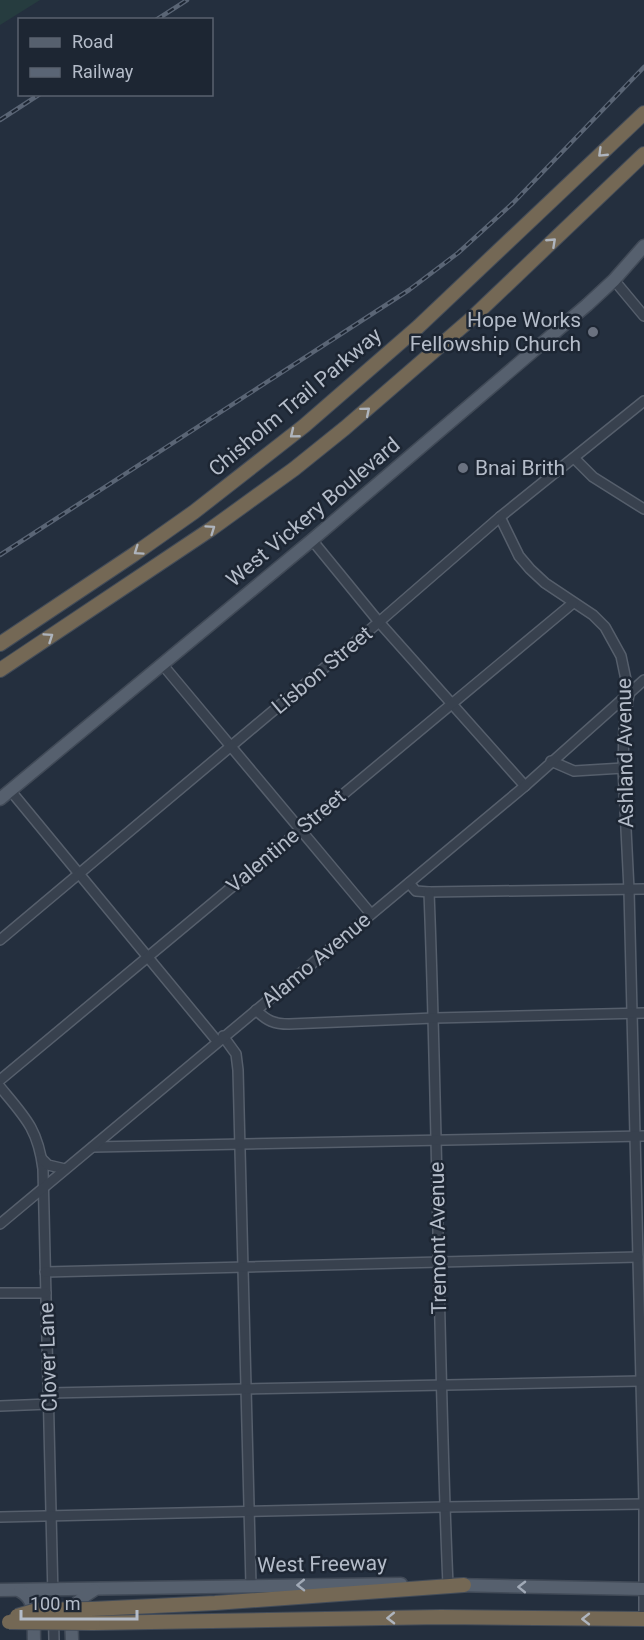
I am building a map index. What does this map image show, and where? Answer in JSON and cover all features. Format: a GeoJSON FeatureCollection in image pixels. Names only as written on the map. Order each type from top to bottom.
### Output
{"type":"FeatureCollection","features":[{"type":"Feature","properties":{"kind":"highway","name":"Chisholm Trail Parkway"},"geometry":{"type":"LineString","coordinates":[[0,644],[133,555],[208,501],[304,426],[418,327],[644,113]]}},
{"type":"Feature","properties":{"kind":"highway"},"geometry":{"type":"LineString","coordinates":[[0,670],[235,513],[294,469],[427,359],[644,154]]}},
{"type":"Feature","properties":{"kind":"highway"},"geometry":{"type":"LineString","coordinates":[[93,1616],[215,1603],[464,1585]]}},
{"type":"Feature","properties":{"kind":"highway"},"geometry":{"type":"LineString","coordinates":[[6,1621],[37,1610],[93,1616],[644,1617]]}},
{"type":"Feature","properties":{"kind":"main road","name":"West Vickery Boulevard"},"geometry":{"type":"LineString","coordinates":[[0,799],[312,540],[614,280],[644,246]]}},
{"type":"Feature","properties":{"kind":"main road","name":"West Freeway"},"geometry":{"type":"LineString","coordinates":[[0,1590],[95,1590],[251,1585],[464,1585],[644,1589]]}},
{"type":"Feature","properties":{"kind":"main road"},"geometry":{"type":"LineString","coordinates":[[72,1640],[72,1607],[76,1601],[95,1590]]}},
{"type":"Feature","properties":{"kind":"main road"},"geometry":{"type":"LineString","coordinates":[[20,1591],[29,1596],[32,1604],[34,1640]]}},
{"type":"Feature","properties":{"kind":"street"},"geometry":{"type":"LineString","coordinates":[[614,280],[644,316]]}},
{"type":"Feature","properties":{"kind":"street","name":"Lisbon Street"},"geometry":{"type":"LineString","coordinates":[[0,940],[379,622],[500,517],[644,400]]}},
{"type":"Feature","properties":{"kind":"street"},"geometry":{"type":"LineString","coordinates":[[574,458],[593,477],[644,509]]}},
{"type":"Feature","properties":{"kind":"street","name":"Ashland Avenue"},"geometry":{"type":"LineString","coordinates":[[500,517],[519,556],[545,583],[593,615],[605,627],[621,656],[629,694],[624,727],[623,768],[639,1136],[638,1257],[644,1504],[644,1617]]}},
{"type":"Feature","properties":{"kind":"street"},"geometry":{"type":"LineString","coordinates":[[312,540],[379,622],[525,786]]}},
{"type":"Feature","properties":{"kind":"street","name":"Valentine Street"},"geometry":{"type":"LineString","coordinates":[[0,1080],[573,603]]}},
{"type":"Feature","properties":{"kind":"street"},"geometry":{"type":"LineString","coordinates":[[162,664],[370,914]]}},
{"type":"Feature","properties":{"kind":"street","name":"Alamo Avenue"},"geometry":{"type":"LineString","coordinates":[[0,1224],[525,786],[644,680]]}},
{"type":"Feature","properties":{"kind":"street"},"geometry":{"type":"LineString","coordinates":[[551,761],[574,771],[623,768]]}},
{"type":"Feature","properties":{"kind":"street"},"geometry":{"type":"LineString","coordinates":[[10,790],[147,957],[236,1054],[251,1585]]}},
{"type":"Feature","properties":{"kind":"street"},"geometry":{"type":"LineString","coordinates":[[409,883],[416,891],[429,892],[644,889]]}},
{"type":"Feature","properties":{"kind":"street","name":"Tremont Avenue"},"geometry":{"type":"LineString","coordinates":[[429,892],[434,1018],[444,1507],[448,1585]]}},
{"type":"Feature","properties":{"kind":"street"},"geometry":{"type":"LineString","coordinates":[[256,1010],[267,1020],[276,1024],[644,1013]]}},
{"type":"Feature","properties":{"kind":"street","name":"Clover Lane"},"geometry":{"type":"LineString","coordinates":[[0,1087],[31,1124],[38,1140],[42,1159],[54,1640]]}},
{"type":"Feature","properties":{"kind":"street"},"geometry":{"type":"LineString","coordinates":[[93,1147],[639,1136]]}},
{"type":"Feature","properties":{"kind":"street"},"geometry":{"type":"LineString","coordinates":[[42,1159],[48,1165],[65,1169]]}},
{"type":"Feature","properties":{"kind":"street"},"geometry":{"type":"LineString","coordinates":[[24,1204],[33,1204],[44,1213]]}},
{"type":"Feature","properties":{"kind":"street"},"geometry":{"type":"LineString","coordinates":[[45,1272],[638,1257]]}},
{"type":"Feature","properties":{"kind":"street"},"geometry":{"type":"LineString","coordinates":[[0,1293],[46,1293]]}},
{"type":"Feature","properties":{"kind":"street"},"geometry":{"type":"LineString","coordinates":[[49,1393],[641,1381]]}},
{"type":"Feature","properties":{"kind":"street"},"geometry":{"type":"LineString","coordinates":[[0,1406],[49,1404]]}},
{"type":"Feature","properties":{"kind":"street"},"geometry":{"type":"LineString","coordinates":[[0,1517],[644,1504]]}},
{"type":"Feature","properties":{"kind":"green space"},"geometry":{"type":"Polygon","coordinates":[[[0,0],[40,0],[0,25],[0,0]]]}},
{"type":"Feature","properties":{"kind":"railway"},"geometry":{"type":"LineString","coordinates":[[159,18],[187,0]]}},
{"type":"Feature","properties":{"kind":"railway"},"geometry":{"type":"LineString","coordinates":[[0,555],[409,290],[458,253],[513,203],[644,67]]}},
{"type":"Feature","properties":{"kind":"railway"},"geometry":{"type":"LineString","coordinates":[[0,120],[37,96]]}},
{"type":"Feature","properties":{"kind":"place","name":"Hope Works Fellowship Church"},"geometry":{"type":"Point","coordinates":[593,332]}},
{"type":"Feature","properties":{"kind":"place","name":"Bnai Brith"},"geometry":{"type":"Point","coordinates":[463,468]}}]}
